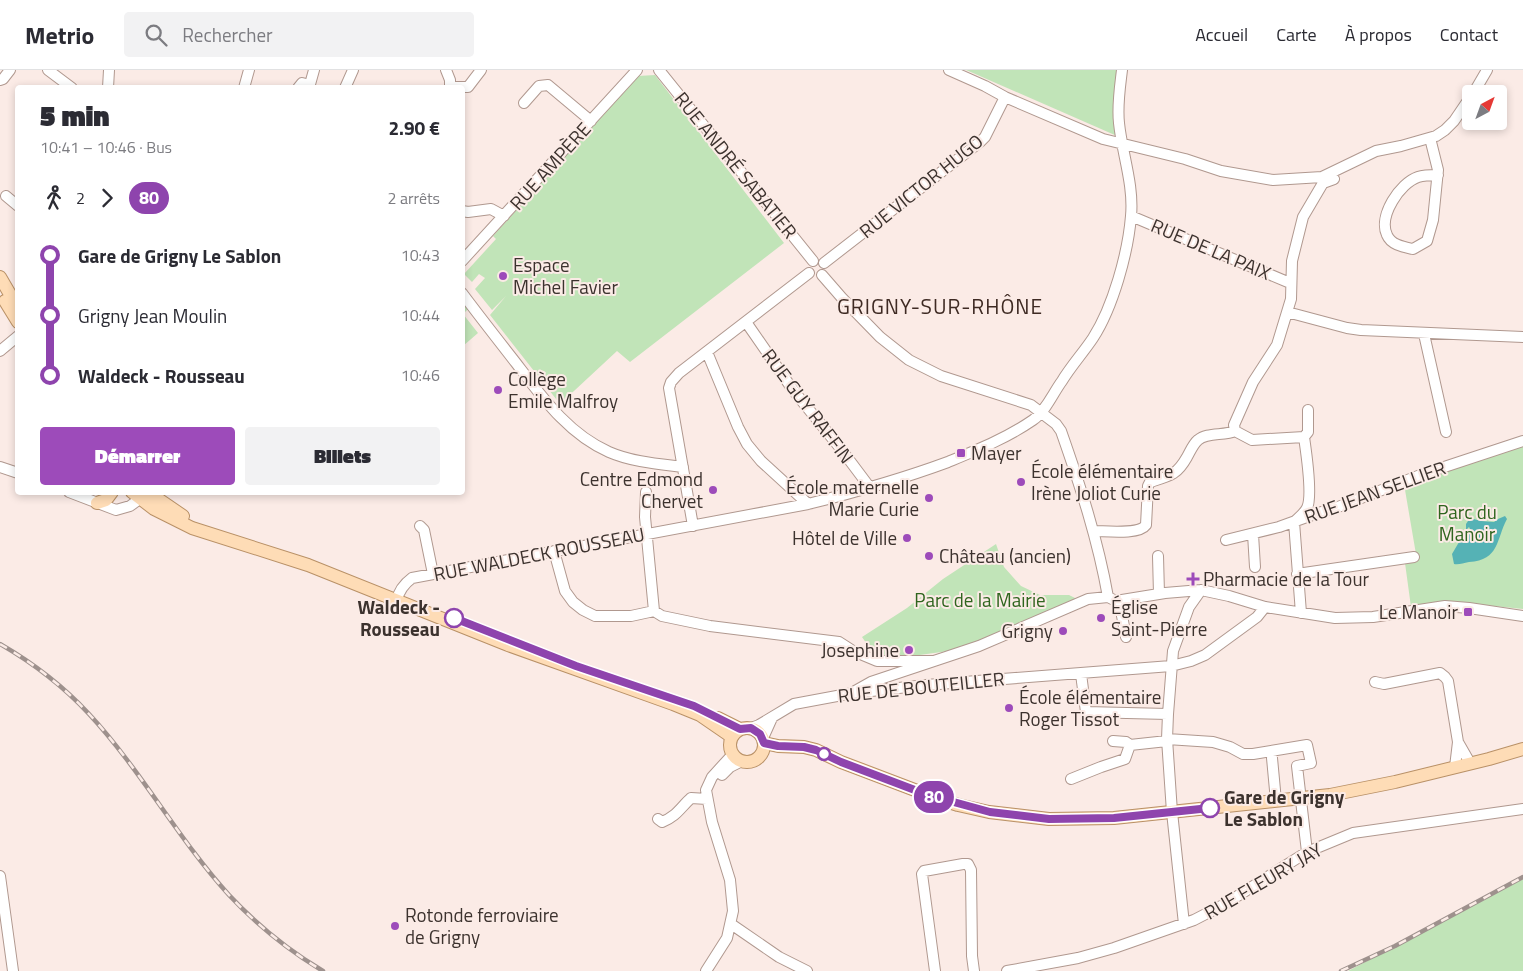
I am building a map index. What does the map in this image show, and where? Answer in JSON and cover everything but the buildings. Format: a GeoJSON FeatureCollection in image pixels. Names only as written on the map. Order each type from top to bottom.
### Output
{"type":"FeatureCollection","features":[{"type":"Feature","properties":{"kind":"main road"},"geometry":{"type":"LineString","coordinates":[[0,277],[15,303]]}},
{"type":"Feature","properties":{"kind":"main road"},"geometry":{"type":"LineString","coordinates":[[0,292],[15,317]]}},
{"type":"Feature","properties":{"kind":"main road"},"geometry":{"type":"LineString","coordinates":[[97,503],[106,500],[110,495]]}},
{"type":"Feature","properties":{"kind":"main road"},"geometry":{"type":"LineString","coordinates":[[140,495],[162,513],[192,528],[308,565],[398,597],[576,666],[694,706],[741,732],[756,730],[763,740],[778,746],[804,747],[816,750],[841,762],[928,795],[990,812],[1049,819],[1114,818],[1330,795],[1367,788],[1523,749]]}},
{"type":"Feature","properties":{"kind":"main road"},"geometry":{"type":"LineString","coordinates":[[741,732],[731,748],[737,757],[751,761],[760,756],[785,752],[801,753],[841,762]]}},
{"type":"Feature","properties":{"kind":"main road"},"geometry":{"type":"LineString","coordinates":[[760,756],[763,740]]}},
{"type":"Feature","properties":{"kind":"street"},"geometry":{"type":"LineString","coordinates":[[0,80],[10,70]]}},
{"type":"Feature","properties":{"kind":"street"},"geometry":{"type":"LineString","coordinates":[[48,70],[68,85]]}},
{"type":"Feature","properties":{"kind":"street"},"geometry":{"type":"LineString","coordinates":[[108,85],[109,70]]}},
{"type":"Feature","properties":{"kind":"street"},"geometry":{"type":"LineString","coordinates":[[245,85],[249,70]]}},
{"type":"Feature","properties":{"kind":"street"},"geometry":{"type":"LineString","coordinates":[[310,85],[314,70]]}},
{"type":"Feature","properties":{"kind":"street"},"geometry":{"type":"LineString","coordinates":[[346,85],[353,70]]}},
{"type":"Feature","properties":{"kind":"street"},"geometry":{"type":"LineString","coordinates":[[446,70],[450,85]]}},
{"type":"Feature","properties":{"kind":"street"},"geometry":{"type":"LineString","coordinates":[[465,87],[468,87],[481,70]]}},
{"type":"Feature","properties":{"kind":"street","name":"RUE AMPÈRE"},"geometry":{"type":"LineString","coordinates":[[465,257],[637,70]]}},
{"type":"Feature","properties":{"kind":"street","name":"RUE ANDRÉ SABATIER"},"geometry":{"type":"LineString","coordinates":[[659,70],[813,261]]}},
{"type":"Feature","properties":{"kind":"street"},"geometry":{"type":"LineString","coordinates":[[949,70],[1005,97],[1103,138],[1185,159],[1221,171],[1273,180],[1322,177],[1376,151],[1430,138],[1445,130],[1462,109]]}},
{"type":"Feature","properties":{"kind":"street","name":"RUE WALDECK ROUSSEAU"},"geometry":{"type":"LineString","coordinates":[[398,597],[405,583],[412,578],[808,504],[871,488],[911,476],[986,446],[1034,419],[1041,412],[1094,336],[1111,300],[1124,259],[1132,216],[1132,200],[1122,143],[1119,108],[1122,70]]}},
{"type":"Feature","properties":{"kind":"street"},"geometry":{"type":"LineString","coordinates":[[1478,85],[1488,70]]}},
{"type":"Feature","properties":{"kind":"street"},"geometry":{"type":"LineString","coordinates":[[524,103],[539,86],[548,85],[591,121]]}},
{"type":"Feature","properties":{"kind":"street","name":"RUE VICTOR HUGO"},"geometry":{"type":"LineString","coordinates":[[824,263],[980,142],[985,137],[1005,97]]}},
{"type":"Feature","properties":{"kind":"street"},"geometry":{"type":"LineString","coordinates":[[1430,138],[1438,175],[1433,220],[1427,241],[1413,250],[1394,244],[1386,235],[1384,220],[1389,206],[1397,194],[1418,177],[1438,175]]}},
{"type":"Feature","properties":{"kind":"street"},"geometry":{"type":"LineString","coordinates":[[1235,431],[1234,425],[1253,382],[1277,345],[1291,299],[1292,260],[1303,217],[1323,183],[1341,176],[1343,166]]}},
{"type":"Feature","properties":{"kind":"street"},"geometry":{"type":"LineString","coordinates":[[6,196],[15,204]]}},
{"type":"Feature","properties":{"kind":"street"},"geometry":{"type":"LineString","coordinates":[[465,212],[491,209],[504,216]]}},
{"type":"Feature","properties":{"kind":"street","name":"RUE DE LA PAIX"},"geometry":{"type":"LineString","coordinates":[[1132,216],[1290,283]]}},
{"type":"Feature","properties":{"kind":"street"},"geometry":{"type":"LineString","coordinates":[[809,273],[808,266],[813,261],[819,260],[824,263],[825,270],[822,275]]}},
{"type":"Feature","properties":{"kind":"street"},"geometry":{"type":"LineString","coordinates":[[809,273],[814,276],[822,275]]}},
{"type":"Feature","properties":{"kind":"street"},"geometry":{"type":"LineString","coordinates":[[693,526],[670,385],[679,373],[809,273]]}},
{"type":"Feature","properties":{"kind":"street"},"geometry":{"type":"LineString","coordinates":[[822,275],[880,336],[909,360],[942,376],[1031,405],[1056,424],[1080,486],[1102,563],[1108,597]]}},
{"type":"Feature","properties":{"kind":"street"},"geometry":{"type":"LineString","coordinates":[[465,297],[546,402],[575,431],[610,453],[649,463],[683,468]]}},
{"type":"Feature","properties":{"kind":"street"},"geometry":{"type":"LineString","coordinates":[[1287,312],[1347,328],[1424,334],[1523,338]]}},
{"type":"Feature","properties":{"kind":"street","name":"RUE GUY RAFFIN"},"geometry":{"type":"LineString","coordinates":[[746,322],[793,390],[871,488]]}},
{"type":"Feature","properties":{"kind":"street"},"geometry":{"type":"LineString","coordinates":[[1424,334],[1446,432]]}},
{"type":"Feature","properties":{"kind":"street"},"geometry":{"type":"LineString","coordinates":[[0,351],[15,338]]}},
{"type":"Feature","properties":{"kind":"street"},"geometry":{"type":"LineString","coordinates":[[707,352],[747,444],[761,462],[808,504]]}},
{"type":"Feature","properties":{"kind":"street"},"geometry":{"type":"LineString","coordinates":[[1301,613],[1294,522],[1305,512],[1309,504],[1308,470],[1304,437],[1308,432],[1308,410]]}},
{"type":"Feature","properties":{"kind":"street"},"geometry":{"type":"LineString","coordinates":[[1093,532],[1136,531],[1144,528],[1146,525],[1148,486],[1150,482],[1173,475],[1179,471],[1194,446],[1204,437],[1228,434],[1235,431]]}},
{"type":"Feature","properties":{"kind":"street"},"geometry":{"type":"LineString","coordinates":[[1235,431],[1252,440],[1304,437]]}},
{"type":"Feature","properties":{"kind":"street","name":"RUE JEAN SELLIER"},"geometry":{"type":"LineString","coordinates":[[1226,540],[1294,522],[1423,474],[1523,441]]}},
{"type":"Feature","properties":{"kind":"street"},"geometry":{"type":"LineString","coordinates":[[0,467],[15,472]]}},
{"type":"Feature","properties":{"kind":"street"},"geometry":{"type":"LineString","coordinates":[[646,492],[646,533],[654,611]]}},
{"type":"Feature","properties":{"kind":"street"},"geometry":{"type":"LineString","coordinates":[[77,495],[116,510],[130,506],[140,495]]}},
{"type":"Feature","properties":{"kind":"street"},"geometry":{"type":"LineString","coordinates":[[420,526],[424,530],[433,574]]}},
{"type":"Feature","properties":{"kind":"street"},"geometry":{"type":"LineString","coordinates":[[1252,534],[1255,567]]}},
{"type":"Feature","properties":{"kind":"street"},"geometry":{"type":"LineString","coordinates":[[554,551],[565,591],[572,602],[594,616],[631,616],[654,611],[662,616],[710,626],[838,642],[853,651],[877,661],[934,661]]}},
{"type":"Feature","properties":{"kind":"street"},"geometry":{"type":"LineString","coordinates":[[1158,556],[1159,594]]}},
{"type":"Feature","properties":{"kind":"street"},"geometry":{"type":"LineString","coordinates":[[1297,574],[1414,557]]}},
{"type":"Feature","properties":{"kind":"street"},"geometry":{"type":"LineString","coordinates":[[1184,924],[1172,812],[1167,740],[1168,714],[1173,651],[1190,607],[1201,590]]}},
{"type":"Feature","properties":{"kind":"street"},"geometry":{"type":"LineString","coordinates":[[853,693],[872,682],[979,646],[1088,599],[1108,597],[1119,600],[1201,590],[1217,592],[1265,607],[1335,618],[1373,617],[1445,606],[1523,616]]}},
{"type":"Feature","properties":{"kind":"street"},"geometry":{"type":"LineString","coordinates":[[1119,600],[1126,637]]}},
{"type":"Feature","properties":{"kind":"street","name":"RUE DE BOUTEILLER"},"geometry":{"type":"LineString","coordinates":[[741,732],[760,725],[794,704],[853,693],[1171,666],[1205,655],[1257,617],[1265,607]]}},
{"type":"Feature","properties":{"kind":"street"},"geometry":{"type":"LineString","coordinates":[[1376,682],[1384,684],[1440,673],[1445,676],[1448,681],[1458,742],[1455,767]]}},
{"type":"Feature","properties":{"kind":"street"},"geometry":{"type":"LineString","coordinates":[[1081,674],[1086,712],[1168,714]]}},
{"type":"Feature","properties":{"kind":"street"},"geometry":{"type":"LineString","coordinates":[[763,740],[772,717]]}},
{"type":"Feature","properties":{"kind":"street"},"geometry":{"type":"LineString","coordinates":[[1113,741],[1126,742],[1130,745],[1167,740],[1213,742],[1230,747],[1243,754],[1307,745],[1312,763],[1297,766],[1307,852]]}},
{"type":"Feature","properties":{"kind":"street"},"geometry":{"type":"LineString","coordinates":[[1458,742],[1470,763]]}},
{"type":"Feature","properties":{"kind":"street"},"geometry":{"type":"LineString","coordinates":[[1071,779],[1125,759],[1130,745]]}},
{"type":"Feature","properties":{"kind":"street"},"geometry":{"type":"LineString","coordinates":[[706,971],[724,943],[731,924],[733,911],[732,889],[712,822],[706,790],[710,782],[737,757]]}},
{"type":"Feature","properties":{"kind":"street"},"geometry":{"type":"LineString","coordinates":[[1272,758],[1276,801]]}},
{"type":"Feature","properties":{"kind":"street"},"geometry":{"type":"LineString","coordinates":[[658,818],[662,822],[670,820],[679,813],[691,798],[707,799]]}},
{"type":"Feature","properties":{"kind":"street","name":"RUE FLEURY JAY"},"geometry":{"type":"LineString","coordinates":[[1007,971],[1078,958],[1184,924],[1218,909],[1307,852],[1353,833],[1523,809]]}},
{"type":"Feature","properties":{"kind":"street"},"geometry":{"type":"LineString","coordinates":[[935,971],[922,874],[924,871],[968,864],[971,870],[972,956],[974,971]]}},
{"type":"Feature","properties":{"kind":"street"},"geometry":{"type":"LineString","coordinates":[[0,876],[13,971]]}},
{"type":"Feature","properties":{"kind":"street"},"geometry":{"type":"LineString","coordinates":[[731,924],[779,957],[807,971]]}},
{"type":"Feature","properties":{"kind":"green space"},"geometry":{"type":"Polygon","coordinates":[[[966,70],[1119,70],[1117,136],[973,73],[966,70]]]}},
{"type":"Feature","properties":{"kind":"green space"},"geometry":{"type":"Polygon","coordinates":[[[655,75],[784,243],[630,362],[617,351],[560,404],[490,315],[506,296],[492,310],[475,289],[485,278],[479,274],[472,282],[465,273],[496,239],[493,236],[638,76],[655,75]]]}},
{"type":"Feature","properties":{"kind":"green space"},"geometry":{"type":"Polygon","coordinates":[[[465,317],[478,333],[465,344],[465,317]]]}},
{"type":"Feature","properties":{"kind":"green space","name":"Parc du Manoir"},"geometry":{"type":"Polygon","coordinates":[[[1523,444],[1523,609],[1454,602],[1411,607],[1405,563],[1417,560],[1404,484],[1523,444]]]}},
{"type":"Feature","properties":{"kind":"green space","name":"Parc de la Mairie"},"geometry":{"type":"Polygon","coordinates":[[[996,544],[1004,567],[1021,586],[1040,595],[1069,595],[1079,600],[963,649],[905,657],[875,656],[862,637],[907,608],[943,579],[996,544]]]}},
{"type":"Feature","properties":{"kind":"green space"},"geometry":{"type":"Polygon","coordinates":[[[1523,879],[1523,971],[1348,971],[1523,879]]]}},
{"type":"Feature","properties":{"kind":"water"},"geometry":{"type":"Polygon","coordinates":[[[1505,516],[1507,519],[1492,553],[1479,560],[1454,564],[1452,554],[1462,537],[1470,529],[1469,527],[1466,530],[1466,524],[1470,518],[1494,522],[1505,516]]]}},
{"type":"Feature","properties":{"kind":"railway"},"geometry":{"type":"LineString","coordinates":[[0,644],[48,676],[89,714],[126,758],[193,851],[229,895],[273,936],[323,971]]}},
{"type":"Feature","properties":{"kind":"railway"},"geometry":{"type":"LineString","coordinates":[[1341,971],[1395,946],[1523,877]]}},
{"type":"Feature","properties":{"kind":"bus line","name":"80"},"geometry":{"type":"LineString","coordinates":[[454,618],[576,666],[694,706],[740,729],[751,728],[756,730],[763,738],[764,743],[816,750],[841,762],[958,805],[990,812],[1049,819],[1114,818],[1210,808]]}},
{"type":"Feature","properties":{"kind":"place","name":"Espace Michel Favier"},"geometry":{"type":"Point","coordinates":[503,276]}},
{"type":"Feature","properties":{"kind":"place","name":"Collège Emile Malfroy"},"geometry":{"type":"Point","coordinates":[498,390]}},
{"type":"Feature","properties":{"kind":"place","name":"Mayer"},"geometry":{"type":"Point","coordinates":[961,453]}},
{"type":"Feature","properties":{"kind":"place","name":"École élémentaire Irène Joliot Curie"},"geometry":{"type":"Point","coordinates":[1021,482]}},
{"type":"Feature","properties":{"kind":"place","name":"Centre Edmond Chervet"},"geometry":{"type":"Point","coordinates":[713,490]}},
{"type":"Feature","properties":{"kind":"place","name":"École maternelle Marie Curie"},"geometry":{"type":"Point","coordinates":[929,498]}},
{"type":"Feature","properties":{"kind":"place","name":"Hôtel de Ville"},"geometry":{"type":"Point","coordinates":[907,538]}},
{"type":"Feature","properties":{"kind":"place","name":"Château (ancien)"},"geometry":{"type":"Point","coordinates":[929,556]}},
{"type":"Feature","properties":{"kind":"place","name":"Pharmacie de la Tour"},"geometry":{"type":"Point","coordinates":[1193,579]}},
{"type":"Feature","properties":{"kind":"place","name":"Le Manoir"},"geometry":{"type":"Point","coordinates":[1468,612]}},
{"type":"Feature","properties":{"kind":"place","name":"Waldeck - Rousseau"},"geometry":{"type":"Point","coordinates":[454,618]}},
{"type":"Feature","properties":{"kind":"place","name":"Église Saint-Pierre"},"geometry":{"type":"Point","coordinates":[1101,618]}},
{"type":"Feature","properties":{"kind":"place","name":"Grigny"},"geometry":{"type":"Point","coordinates":[1063,631]}},
{"type":"Feature","properties":{"kind":"place","name":"Josephine"},"geometry":{"type":"Point","coordinates":[909,650]}},
{"type":"Feature","properties":{"kind":"place","name":"École élémentaire Roger Tissot"},"geometry":{"type":"Point","coordinates":[1009,708]}},
{"type":"Feature","properties":{"kind":"place","name":"Gare de Grigny Le Sablon"},"geometry":{"type":"Point","coordinates":[1210,808]}},
{"type":"Feature","properties":{"kind":"place","name":"Rotonde ferroviaire de Grigny"},"geometry":{"type":"Point","coordinates":[395,926]}},
{"type":"Feature","properties":{"kind":"district","name":"GRIGNY-SUR-RHÔNE"},"geometry":{"type":"Point","coordinates":[940,307]}}]}
